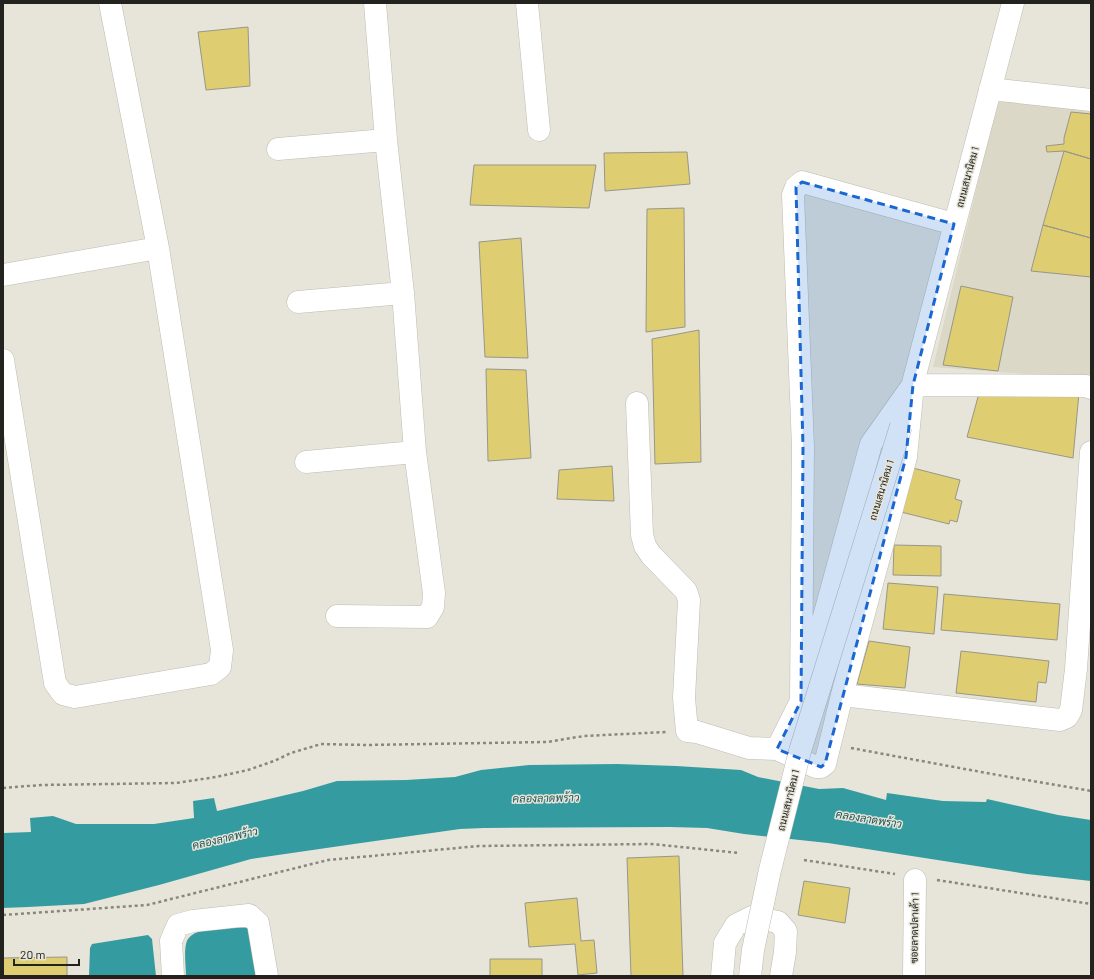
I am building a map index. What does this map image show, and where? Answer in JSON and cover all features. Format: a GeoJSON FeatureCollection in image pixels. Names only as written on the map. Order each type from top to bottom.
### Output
{"type":"FeatureCollection","features":[{"type":"Feature","properties":{"kind":"street"},"geometry":{"type":"LineString","coordinates":[[3,360],[55,683],[63,694],[74,697],[211,674],[220,667],[222,650],[158,248],[110,3]]}},
{"type":"Feature","properties":{"kind":"street"},"geometry":{"type":"LineString","coordinates":[[337,616],[427,617],[433,607],[434,593],[415,452],[402,293],[386,140],[375,3]]}},
{"type":"Feature","properties":{"kind":"street"},"geometry":{"type":"LineString","coordinates":[[527,3],[539,130]]}},
{"type":"Feature","properties":{"kind":"street","name":"ถนนเสนานิคม 1"},"geometry":{"type":"LineString","coordinates":[[750,976],[770,870],[800,751],[913,385],[1013,3]]}},
{"type":"Feature","properties":{"kind":"street"},"geometry":{"type":"LineString","coordinates":[[990,89],[1091,100]]}},
{"type":"Feature","properties":{"kind":"street"},"geometry":{"type":"LineString","coordinates":[[278,149],[386,140]]}},
{"type":"Feature","properties":{"kind":"street"},"geometry":{"type":"LineString","coordinates":[[801,702],[803,447],[793,195],[796,187],[802,182],[954,224]]}},
{"type":"Feature","properties":{"kind":"street"},"geometry":{"type":"LineString","coordinates":[[3,275],[158,248]]}},
{"type":"Feature","properties":{"kind":"street"},"geometry":{"type":"LineString","coordinates":[[298,302],[402,293]]}},
{"type":"Feature","properties":{"kind":"street"},"geometry":{"type":"LineString","coordinates":[[913,385],[1086,386],[1091,388]]}},
{"type":"Feature","properties":{"kind":"street"},"geometry":{"type":"LineString","coordinates":[[637,403],[642,536],[645,546],[651,555],[686,591],[689,600],[684,698],[687,731],[697,732],[749,748],[776,749],[816,767],[821,767],[825,764],[829,744],[906,457],[913,385]]}},
{"type":"Feature","properties":{"kind":"street"},"geometry":{"type":"LineString","coordinates":[[776,749],[801,702],[871,444],[913,385]]}},
{"type":"Feature","properties":{"kind":"street"},"geometry":{"type":"LineString","coordinates":[[306,462],[415,452]]}},
{"type":"Feature","properties":{"kind":"street"},"geometry":{"type":"LineString","coordinates":[[842,695],[1060,720],[1067,717],[1071,710],[1083,671],[1091,452]]}},
{"type":"Feature","properties":{"kind":"street","name":"ซอยลาดปลาเค้า 1"},"geometry":{"type":"LineString","coordinates":[[914,976],[916,878]]}},
{"type":"Feature","properties":{"kind":"street"},"geometry":{"type":"LineString","coordinates":[[173,976],[171,941],[178,925],[193,921],[249,915],[258,923],[267,976]]}},
{"type":"Feature","properties":{"kind":"street"},"geometry":{"type":"LineString","coordinates":[[722,976],[725,943],[736,925],[752,917],[778,922],[786,931],[785,952],[781,976]]}},
{"type":"Feature","properties":{"kind":"path"},"geometry":{"type":"LineString","coordinates":[[3,788],[41,785],[176,783],[216,777],[248,770],[274,761],[291,752],[321,744],[366,745],[547,742],[584,736],[687,731]]}},
{"type":"Feature","properties":{"kind":"path"},"geometry":{"type":"LineString","coordinates":[[829,744],[1091,791]]}},
{"type":"Feature","properties":{"kind":"path"},"geometry":{"type":"LineString","coordinates":[[3,915],[147,906],[328,860],[479,846],[652,844],[739,853]]}},
{"type":"Feature","properties":{"kind":"path"},"geometry":{"type":"LineString","coordinates":[[804,860],[1091,904]]}},
{"type":"Feature","properties":{"kind":"highlighted area"},"geometry":{"type":"Polygon","coordinates":[[[802,182],[954,224],[913,385],[906,457],[825,764],[821,767],[777,749],[801,701],[803,447],[796,187],[802,182]]]}},
{"type":"Feature","properties":{"kind":"shaded area"},"geometry":{"type":"Polygon","coordinates":[[[998,100],[1091,112],[1091,379],[933,367],[998,100]]]}},
{"type":"Feature","properties":{"kind":"water","name":"คลองลาดพร้าว"},"geometry":{"type":"Polygon","coordinates":[[[617,764],[741,770],[758,777],[819,789],[843,788],[886,800],[887,793],[943,801],[986,802],[987,799],[1058,815],[1091,820],[1091,881],[1027,874],[828,843],[744,834],[707,828],[484,828],[460,829],[251,859],[84,904],[3,908],[3,833],[31,832],[30,818],[53,816],[76,824],[154,824],[194,818],[193,801],[214,798],[217,811],[303,791],[337,781],[406,780],[455,777],[481,770],[529,765],[617,764]]]}},
{"type":"Feature","properties":{"kind":"water"},"geometry":{"type":"Polygon","coordinates":[[[244,924],[249,928],[261,976],[186,976],[186,942],[192,935],[214,928],[244,924]]]}},
{"type":"Feature","properties":{"kind":"water"},"geometry":{"type":"Polygon","coordinates":[[[148,935],[152,939],[156,976],[89,976],[90,948],[92,944],[148,935]]]}},
{"type":"Feature","properties":{"kind":"building"},"geometry":{"type":"Polygon","coordinates":[[[248,27],[250,86],[206,90],[198,32],[248,27]]]}},
{"type":"Feature","properties":{"kind":"building"},"geometry":{"type":"Polygon","coordinates":[[[1071,112],[1091,114],[1091,159],[1064,151],[1047,152],[1046,146],[1064,144],[1064,138],[1071,112]]]}},
{"type":"Feature","properties":{"kind":"building"},"geometry":{"type":"Polygon","coordinates":[[[1064,151],[1091,159],[1091,238],[1043,225],[1064,151]]]}},
{"type":"Feature","properties":{"kind":"building"},"geometry":{"type":"Polygon","coordinates":[[[687,152],[690,184],[605,191],[604,153],[687,152]]]}},
{"type":"Feature","properties":{"kind":"building"},"geometry":{"type":"Polygon","coordinates":[[[474,165],[596,165],[589,208],[470,205],[474,165]]]}},
{"type":"Feature","properties":{"kind":"building"},"geometry":{"type":"Polygon","coordinates":[[[684,208],[685,327],[646,332],[647,209],[684,208]]]}},
{"type":"Feature","properties":{"kind":"building"},"geometry":{"type":"Polygon","coordinates":[[[1043,225],[1091,238],[1091,277],[1031,271],[1043,225]]]}},
{"type":"Feature","properties":{"kind":"building"},"geometry":{"type":"Polygon","coordinates":[[[521,238],[528,358],[485,357],[479,242],[521,238]]]}},
{"type":"Feature","properties":{"kind":"building"},"geometry":{"type":"Polygon","coordinates":[[[961,286],[1013,297],[998,371],[943,365],[961,286]]]}},
{"type":"Feature","properties":{"kind":"building"},"geometry":{"type":"Polygon","coordinates":[[[699,330],[701,462],[655,464],[652,339],[699,330]]]}},
{"type":"Feature","properties":{"kind":"building"},"geometry":{"type":"Polygon","coordinates":[[[486,369],[526,370],[531,458],[488,461],[486,369]]]}},
{"type":"Feature","properties":{"kind":"building"},"geometry":{"type":"Polygon","coordinates":[[[981,386],[1079,393],[1073,458],[967,437],[981,386]]]}},
{"type":"Feature","properties":{"kind":"building"},"geometry":{"type":"Polygon","coordinates":[[[612,466],[614,501],[557,499],[559,470],[612,466]]]}},
{"type":"Feature","properties":{"kind":"building"},"geometry":{"type":"Polygon","coordinates":[[[909,467],[960,480],[955,499],[962,501],[957,522],[950,520],[949,524],[897,511],[909,467]]]}},
{"type":"Feature","properties":{"kind":"building"},"geometry":{"type":"Polygon","coordinates":[[[894,545],[941,546],[941,576],[893,575],[894,545]]]}},
{"type":"Feature","properties":{"kind":"building"},"geometry":{"type":"Polygon","coordinates":[[[888,583],[938,587],[934,634],[883,629],[888,583]]]}},
{"type":"Feature","properties":{"kind":"building"},"geometry":{"type":"Polygon","coordinates":[[[944,594],[1060,604],[1057,640],[941,630],[944,594]]]}},
{"type":"Feature","properties":{"kind":"building"},"geometry":{"type":"Polygon","coordinates":[[[869,641],[910,647],[905,688],[857,684],[869,641]]]}},
{"type":"Feature","properties":{"kind":"building"},"geometry":{"type":"Polygon","coordinates":[[[961,651],[1049,661],[1046,683],[1038,682],[1036,702],[956,693],[961,651]]]}},
{"type":"Feature","properties":{"kind":"building"},"geometry":{"type":"Polygon","coordinates":[[[679,856],[683,976],[631,976],[627,858],[679,856]]]}},
{"type":"Feature","properties":{"kind":"building"},"geometry":{"type":"Polygon","coordinates":[[[804,881],[850,888],[845,923],[798,915],[804,881]]]}},
{"type":"Feature","properties":{"kind":"building"},"geometry":{"type":"Polygon","coordinates":[[[577,898],[581,941],[594,940],[597,973],[578,975],[575,944],[529,947],[525,903],[577,898]]]}},
{"type":"Feature","properties":{"kind":"building"},"geometry":{"type":"Polygon","coordinates":[[[67,957],[67,976],[3,976],[3,958],[67,957]]]}},
{"type":"Feature","properties":{"kind":"building"},"geometry":{"type":"Polygon","coordinates":[[[490,959],[542,959],[542,976],[490,976],[490,959]]]}}]}
